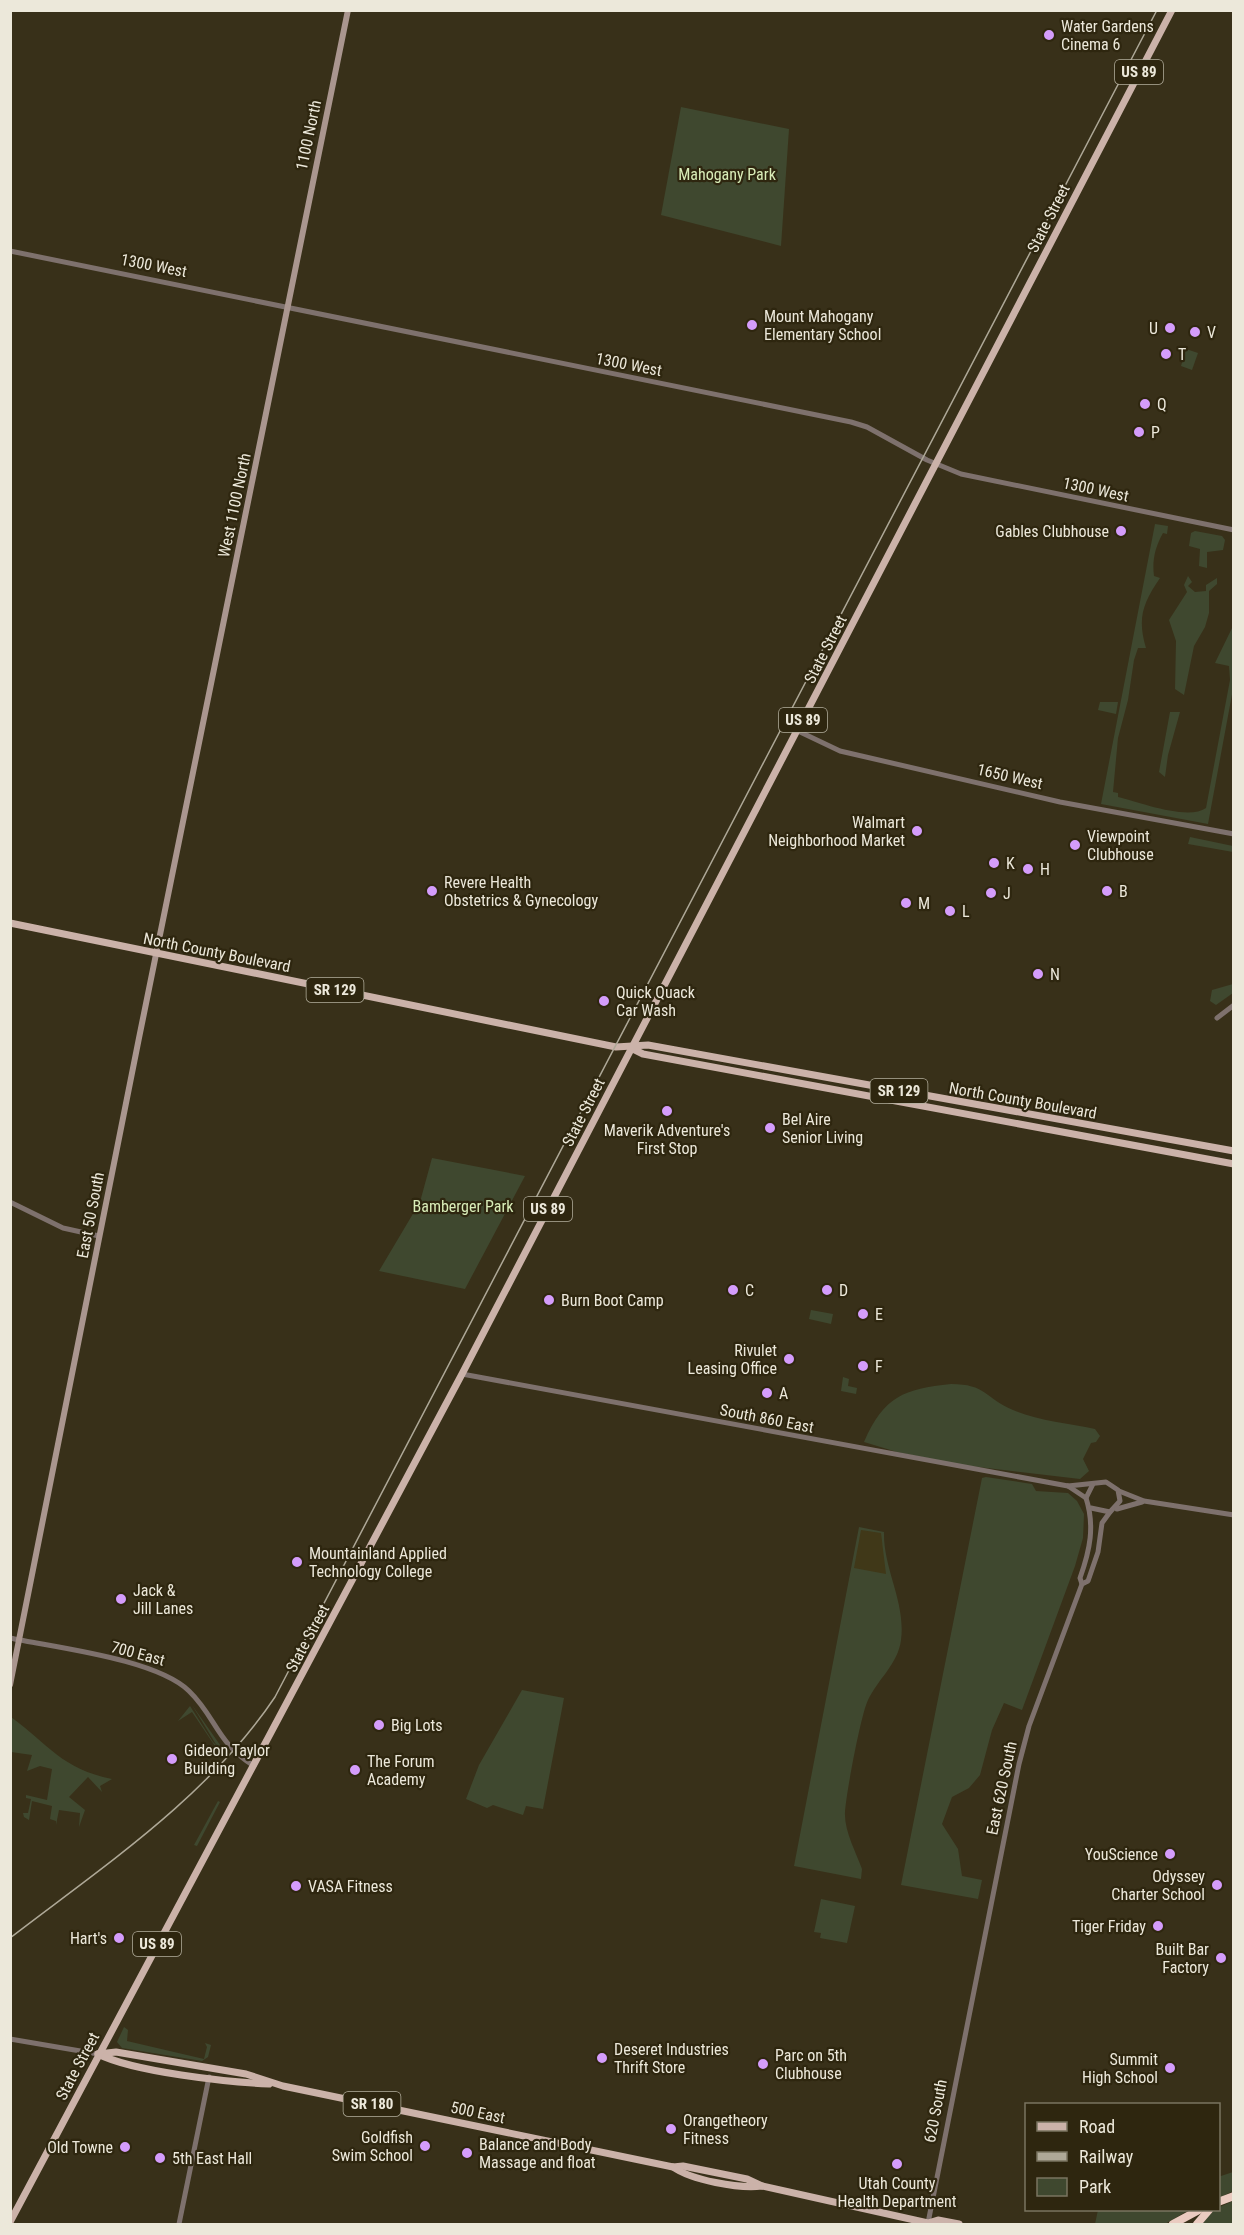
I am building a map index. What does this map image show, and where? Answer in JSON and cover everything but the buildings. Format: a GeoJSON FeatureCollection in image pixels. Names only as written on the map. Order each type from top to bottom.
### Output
{"type":"FeatureCollection","features":[{"type":"Feature","properties":{"kind":"highway"},"geometry":{"type":"LineString","coordinates":[[1220,2202],[1233,2196]]}},
{"type":"Feature","properties":{"kind":"highway"},"geometry":{"type":"LineString","coordinates":[[1173,2224],[1197,2211]]}},
{"type":"Feature","properties":{"kind":"highway"},"geometry":{"type":"LineString","coordinates":[[1197,2224],[1208,2211]]}},
{"type":"Feature","properties":{"kind":"main road","name":"1100 North"},"geometry":{"type":"LineString","coordinates":[[296,264],[348,10]]}},
{"type":"Feature","properties":{"kind":"main road","name":"State Street"},"geometry":{"type":"LineString","coordinates":[[10,2222],[462,1374],[1172,10]]}},
{"type":"Feature","properties":{"kind":"main road","name":"West 1100 North"},"geometry":{"type":"LineString","coordinates":[[198,750],[296,264]]}},
{"type":"Feature","properties":{"kind":"main road","name":"East 50 South"},"geometry":{"type":"LineString","coordinates":[[10,1685],[198,750]]}},
{"type":"Feature","properties":{"kind":"main road","name":"North County Boulevard"},"geometry":{"type":"LineString","coordinates":[[10,923],[616,1047],[631,1048],[648,1045],[1233,1151]]}},
{"type":"Feature","properties":{"kind":"main road","name":"North County Boulevard"},"geometry":{"type":"LineString","coordinates":[[631,1048],[643,1054],[1233,1164]]}},
{"type":"Feature","properties":{"kind":"main road","name":"500 East"},"geometry":{"type":"LineString","coordinates":[[98,2054],[114,2052],[246,2074],[278,2085]]}},
{"type":"Feature","properties":{"kind":"main road","name":"500 East"},"geometry":{"type":"LineString","coordinates":[[98,2054],[111,2061],[209,2077],[278,2085],[673,2167],[683,2166],[743,2178],[762,2186],[929,2224],[938,2220],[959,2224]]}},
{"type":"Feature","properties":{"kind":"street","name":"1300 West"},"geometry":{"type":"LineString","coordinates":[[10,251],[851,422],[867,427],[936,464],[961,474],[1233,530]]}},
{"type":"Feature","properties":{"kind":"street","name":"1650 West"},"geometry":{"type":"LineString","coordinates":[[798,731],[840,751],[1060,802],[1233,834]]}},
{"type":"Feature","properties":{"kind":"street"},"geometry":{"type":"LineString","coordinates":[[1217,1018],[1233,1005]]}},
{"type":"Feature","properties":{"kind":"street"},"geometry":{"type":"LineString","coordinates":[[10,1202],[56,1225],[99,1236]]}},
{"type":"Feature","properties":{"kind":"street","name":"South 860 East"},"geometry":{"type":"LineString","coordinates":[[462,1374],[1068,1486],[1093,1484]]}},
{"type":"Feature","properties":{"kind":"street"},"geometry":{"type":"LineString","coordinates":[[1144,1501],[1112,1511],[1091,1508],[1086,1498],[1093,1484],[1106,1482],[1144,1501],[1233,1515]]}},
{"type":"Feature","properties":{"kind":"street","name":"South 860 East"},"geometry":{"type":"LineString","coordinates":[[1068,1486],[1086,1498]]}},
{"type":"Feature","properties":{"kind":"street"},"geometry":{"type":"LineString","coordinates":[[1112,1511],[1120,1501],[1118,1490]]}},
{"type":"Feature","properties":{"kind":"street","name":"East 620 South"},"geometry":{"type":"LineString","coordinates":[[970,2005],[1025,1741],[1082,1584],[1080,1578],[1092,1534],[1091,1508]]}},
{"type":"Feature","properties":{"kind":"street","name":"East 620 South"},"geometry":{"type":"LineString","coordinates":[[1082,1584],[1088,1581],[1098,1552],[1101,1524],[1112,1511]]}},
{"type":"Feature","properties":{"kind":"street","name":"700 East"},"geometry":{"type":"LineString","coordinates":[[10,1638],[161,1672],[190,1692],[224,1742],[255,1766]]}},
{"type":"Feature","properties":{"kind":"street","name":"620 South"},"geometry":{"type":"LineString","coordinates":[[929,2224],[970,2005]]}},
{"type":"Feature","properties":{"kind":"street","name":"500 East"},"geometry":{"type":"LineString","coordinates":[[10,2039],[98,2054]]}},
{"type":"Feature","properties":{"kind":"street"},"geometry":{"type":"LineString","coordinates":[[179,2224],[209,2077]]}},
{"type":"Feature","properties":{"kind":"green space","name":"Mahogany Park"},"geometry":{"type":"Polygon","coordinates":[[[681,107],[789,129],[781,246],[661,215],[681,107]]]}},
{"type":"Feature","properties":{"kind":"green space"},"geometry":{"type":"Polygon","coordinates":[[[1186,349],[1198,353],[1192,370],[1181,366],[1186,349]]]}},
{"type":"Feature","properties":{"kind":"green space"},"geometry":{"type":"Polygon","coordinates":[[[1155,524],[1168,526],[1167,534],[1163,533],[1158,544],[1153,565],[1154,576],[1160,578],[1149,595],[1143,611],[1142,628],[1146,648],[1138,648],[1134,660],[1128,700],[1118,738],[1113,792],[1118,793],[1118,797],[1176,812],[1198,811],[1206,808],[1230,680],[1229,666],[1215,663],[1233,626],[1233,689],[1208,824],[1101,804],[1155,524]]]}},
{"type":"Feature","properties":{"kind":"green space"},"geometry":{"type":"Polygon","coordinates":[[[1195,531],[1222,536],[1225,540],[1223,550],[1207,552],[1207,568],[1199,566],[1200,549],[1189,546],[1191,533],[1195,531]]]}},
{"type":"Feature","properties":{"kind":"green space"},"geometry":{"type":"Polygon","coordinates":[[[1188,576],[1192,582],[1188,586],[1195,592],[1206,591],[1206,585],[1217,578],[1217,584],[1209,591],[1209,613],[1205,627],[1194,646],[1184,695],[1175,689],[1176,641],[1169,620],[1187,592],[1184,585],[1188,576]]]}},
{"type":"Feature","properties":{"kind":"green space"},"geometry":{"type":"Polygon","coordinates":[[[1100,702],[1118,702],[1116,714],[1098,710],[1100,702]]]}},
{"type":"Feature","properties":{"kind":"green space"},"geometry":{"type":"Polygon","coordinates":[[[1170,712],[1180,712],[1168,755],[1165,777],[1159,772],[1170,712]]]}},
{"type":"Feature","properties":{"kind":"green space"},"geometry":{"type":"Polygon","coordinates":[[[1190,837],[1233,846],[1233,852],[1188,844],[1190,837]]]}},
{"type":"Feature","properties":{"kind":"green space"},"geometry":{"type":"Polygon","coordinates":[[[1233,984],[1233,993],[1216,1005],[1210,1001],[1212,990],[1233,984]]]}},
{"type":"Feature","properties":{"kind":"green space","name":"Bamberger Park"},"geometry":{"type":"Polygon","coordinates":[[[432,1158],[525,1176],[465,1289],[379,1271],[420,1202],[432,1158]]]}},
{"type":"Feature","properties":{"kind":"green space"},"geometry":{"type":"Polygon","coordinates":[[[811,1310],[833,1314],[831,1324],[809,1319],[811,1310]]]}},
{"type":"Feature","properties":{"kind":"green space"},"geometry":{"type":"Polygon","coordinates":[[[843,1377],[849,1379],[848,1386],[857,1388],[856,1394],[841,1391],[843,1377]]]}},
{"type":"Feature","properties":{"kind":"green space"},"geometry":{"type":"Polygon","coordinates":[[[951,1384],[972,1386],[1022,1414],[1095,1429],[1100,1436],[1096,1442],[1091,1443],[1083,1459],[1089,1471],[1080,1479],[962,1465],[897,1452],[864,1442],[879,1414],[897,1398],[908,1392],[951,1384]]]}},
{"type":"Feature","properties":{"kind":"green space"},"geometry":{"type":"Polygon","coordinates":[[[982,1478],[1032,1484],[1036,1491],[1068,1493],[1077,1501],[1084,1514],[1083,1538],[1075,1566],[1022,1710],[1004,1703],[992,1730],[980,1775],[969,1788],[952,1797],[942,1824],[958,1849],[962,1876],[982,1880],[978,1899],[901,1885],[982,1478]]]}},
{"type":"Feature","properties":{"kind":"green space"},"geometry":{"type":"Polygon","coordinates":[[[859,1527],[884,1532],[887,1559],[898,1599],[902,1626],[896,1657],[872,1692],[865,1708],[848,1789],[845,1819],[848,1834],[862,1869],[861,1879],[794,1866],[859,1527]]]}},
{"type":"Feature","properties":{"kind":"green space"},"geometry":{"type":"Polygon","coordinates":[[[522,1690],[564,1698],[543,1809],[526,1806],[523,1815],[493,1805],[487,1808],[466,1799],[479,1765],[522,1690]]]}},
{"type":"Feature","properties":{"kind":"green space"},"geometry":{"type":"Polygon","coordinates":[[[192,1705],[225,1752],[218,1748],[223,1754],[219,1758],[215,1755],[219,1752],[192,1712],[178,1721],[190,1706],[217,1746],[192,1705]]]}},
{"type":"Feature","properties":{"kind":"green space"},"geometry":{"type":"Polygon","coordinates":[[[11,1717],[68,1762],[95,1775],[112,1779],[100,1786],[102,1792],[88,1777],[69,1797],[85,1810],[79,1827],[80,1813],[59,1810],[56,1825],[56,1821],[50,1819],[52,1806],[32,1801],[29,1820],[24,1817],[23,1813],[28,1813],[31,1799],[26,1798],[26,1795],[47,1800],[52,1769],[40,1766],[27,1771],[32,1755],[11,1752],[11,1717]]]}},
{"type":"Feature","properties":{"kind":"green space"},"geometry":{"type":"Polygon","coordinates":[[[218,1801],[220,1802],[197,1846],[194,1845],[218,1801]]]}},
{"type":"Feature","properties":{"kind":"green space"},"geometry":{"type":"Polygon","coordinates":[[[821,1899],[855,1906],[847,1943],[820,1938],[821,1933],[814,1932],[821,1899]]]}},
{"type":"Feature","properties":{"kind":"green space"},"geometry":{"type":"Polygon","coordinates":[[[124,2027],[128,2030],[127,2041],[204,2059],[207,2047],[205,2043],[211,2045],[208,2057],[202,2061],[122,2048],[117,2042],[124,2027]]]}},
{"type":"Feature","properties":{"kind":"green space"},"geometry":{"type":"Polygon","coordinates":[[[1233,2172],[1233,2191],[1220,2198],[1220,2176],[1233,2172]]]}},
{"type":"Feature","properties":{"kind":"green space"},"geometry":{"type":"Polygon","coordinates":[[[1233,2201],[1233,2224],[1201,2224],[1211,2211],[1220,2211],[1220,2207],[1233,2201]]]}},
{"type":"Feature","properties":{"kind":"green space"},"geometry":{"type":"Polygon","coordinates":[[[1098,2211],[1187,2211],[1165,2224],[1095,2224],[1098,2211]]]}},
{"type":"Feature","properties":{"kind":"sand"},"geometry":{"type":"Polygon","coordinates":[[[861,1530],[881,1533],[886,1574],[854,1568],[861,1530]]]}},
{"type":"Feature","properties":{"kind":"railway"},"geometry":{"type":"LineString","coordinates":[[10,1938],[118,1856],[187,1798],[219,1767],[275,1697],[1157,10]]}},
{"type":"Feature","properties":{"kind":"place","name":"Water Gardens Cinema 6"},"geometry":{"type":"Point","coordinates":[1049,35]}},
{"type":"Feature","properties":{"kind":"place","name":"Mount Mahogany Elementary School"},"geometry":{"type":"Point","coordinates":[752,325]}},
{"type":"Feature","properties":{"kind":"place","name":"U"},"geometry":{"type":"Point","coordinates":[1170,328]}},
{"type":"Feature","properties":{"kind":"place","name":"V"},"geometry":{"type":"Point","coordinates":[1195,332]}},
{"type":"Feature","properties":{"kind":"place","name":"T"},"geometry":{"type":"Point","coordinates":[1166,354]}},
{"type":"Feature","properties":{"kind":"place","name":"Q"},"geometry":{"type":"Point","coordinates":[1145,404]}},
{"type":"Feature","properties":{"kind":"place","name":"P"},"geometry":{"type":"Point","coordinates":[1139,432]}},
{"type":"Feature","properties":{"kind":"place","name":"Gables Clubhouse"},"geometry":{"type":"Point","coordinates":[1121,531]}},
{"type":"Feature","properties":{"kind":"place","name":"Walmart Neighborhood Market"},"geometry":{"type":"Point","coordinates":[917,831]}},
{"type":"Feature","properties":{"kind":"place","name":"Viewpoint Clubhouse"},"geometry":{"type":"Point","coordinates":[1075,845]}},
{"type":"Feature","properties":{"kind":"place","name":"K"},"geometry":{"type":"Point","coordinates":[994,863]}},
{"type":"Feature","properties":{"kind":"place","name":"H"},"geometry":{"type":"Point","coordinates":[1028,869]}},
{"type":"Feature","properties":{"kind":"place","name":"Revere Health Obstetrics & Gynecology"},"geometry":{"type":"Point","coordinates":[432,891]}},
{"type":"Feature","properties":{"kind":"place","name":"B"},"geometry":{"type":"Point","coordinates":[1107,891]}},
{"type":"Feature","properties":{"kind":"place","name":"J"},"geometry":{"type":"Point","coordinates":[991,893]}},
{"type":"Feature","properties":{"kind":"place","name":"M"},"geometry":{"type":"Point","coordinates":[906,903]}},
{"type":"Feature","properties":{"kind":"place","name":"L"},"geometry":{"type":"Point","coordinates":[950,911]}},
{"type":"Feature","properties":{"kind":"place","name":"N"},"geometry":{"type":"Point","coordinates":[1038,974]}},
{"type":"Feature","properties":{"kind":"place","name":"Quick Quack Car Wash"},"geometry":{"type":"Point","coordinates":[604,1001]}},
{"type":"Feature","properties":{"kind":"place","name":"Maverik Adventure's First Stop"},"geometry":{"type":"Point","coordinates":[667,1111]}},
{"type":"Feature","properties":{"kind":"place","name":"Bel Aire Senior Living"},"geometry":{"type":"Point","coordinates":[770,1128]}},
{"type":"Feature","properties":{"kind":"place","name":"C"},"geometry":{"type":"Point","coordinates":[733,1290]}},
{"type":"Feature","properties":{"kind":"place","name":"D"},"geometry":{"type":"Point","coordinates":[827,1290]}},
{"type":"Feature","properties":{"kind":"place","name":"Burn Boot Camp"},"geometry":{"type":"Point","coordinates":[549,1300]}},
{"type":"Feature","properties":{"kind":"place","name":"E"},"geometry":{"type":"Point","coordinates":[863,1314]}},
{"type":"Feature","properties":{"kind":"place","name":"Rivulet Leasing Office"},"geometry":{"type":"Point","coordinates":[789,1359]}},
{"type":"Feature","properties":{"kind":"place","name":"F"},"geometry":{"type":"Point","coordinates":[863,1366]}},
{"type":"Feature","properties":{"kind":"place","name":"A"},"geometry":{"type":"Point","coordinates":[767,1393]}},
{"type":"Feature","properties":{"kind":"place","name":"Mountainland Applied Technology College"},"geometry":{"type":"Point","coordinates":[297,1562]}},
{"type":"Feature","properties":{"kind":"place","name":"Jack & Jill Lanes"},"geometry":{"type":"Point","coordinates":[121,1599]}},
{"type":"Feature","properties":{"kind":"place","name":"Big Lots"},"geometry":{"type":"Point","coordinates":[379,1725]}},
{"type":"Feature","properties":{"kind":"place","name":"Gideon Taylor Building"},"geometry":{"type":"Point","coordinates":[172,1759]}},
{"type":"Feature","properties":{"kind":"place","name":"The Forum Academy"},"geometry":{"type":"Point","coordinates":[355,1770]}},
{"type":"Feature","properties":{"kind":"place","name":"YouScience"},"geometry":{"type":"Point","coordinates":[1170,1854]}},
{"type":"Feature","properties":{"kind":"place","name":"Odyssey Charter School"},"geometry":{"type":"Point","coordinates":[1217,1885]}},
{"type":"Feature","properties":{"kind":"place","name":"VASA Fitness"},"geometry":{"type":"Point","coordinates":[296,1886]}},
{"type":"Feature","properties":{"kind":"place","name":"Tiger Friday"},"geometry":{"type":"Point","coordinates":[1158,1926]}},
{"type":"Feature","properties":{"kind":"place","name":"Hart's"},"geometry":{"type":"Point","coordinates":[119,1938]}},
{"type":"Feature","properties":{"kind":"place","name":"Built Bar Factory"},"geometry":{"type":"Point","coordinates":[1221,1958]}},
{"type":"Feature","properties":{"kind":"place","name":"Deseret Industries Thrift Store"},"geometry":{"type":"Point","coordinates":[602,2058]}},
{"type":"Feature","properties":{"kind":"place","name":"Parc on 5th Clubhouse"},"geometry":{"type":"Point","coordinates":[763,2064]}},
{"type":"Feature","properties":{"kind":"place","name":"Summit High School"},"geometry":{"type":"Point","coordinates":[1170,2068]}},
{"type":"Feature","properties":{"kind":"place","name":"Orangetheory Fitness"},"geometry":{"type":"Point","coordinates":[671,2129]}},
{"type":"Feature","properties":{"kind":"place","name":"Goldfish Swim School"},"geometry":{"type":"Point","coordinates":[425,2146]}},
{"type":"Feature","properties":{"kind":"place","name":"Old Towne"},"geometry":{"type":"Point","coordinates":[125,2147]}},
{"type":"Feature","properties":{"kind":"place","name":"Balance and Body Massage and float"},"geometry":{"type":"Point","coordinates":[467,2153]}},
{"type":"Feature","properties":{"kind":"place","name":"5th East Hall"},"geometry":{"type":"Point","coordinates":[160,2158]}},
{"type":"Feature","properties":{"kind":"place","name":"Utah County Health Department"},"geometry":{"type":"Point","coordinates":[897,2164]}}]}
